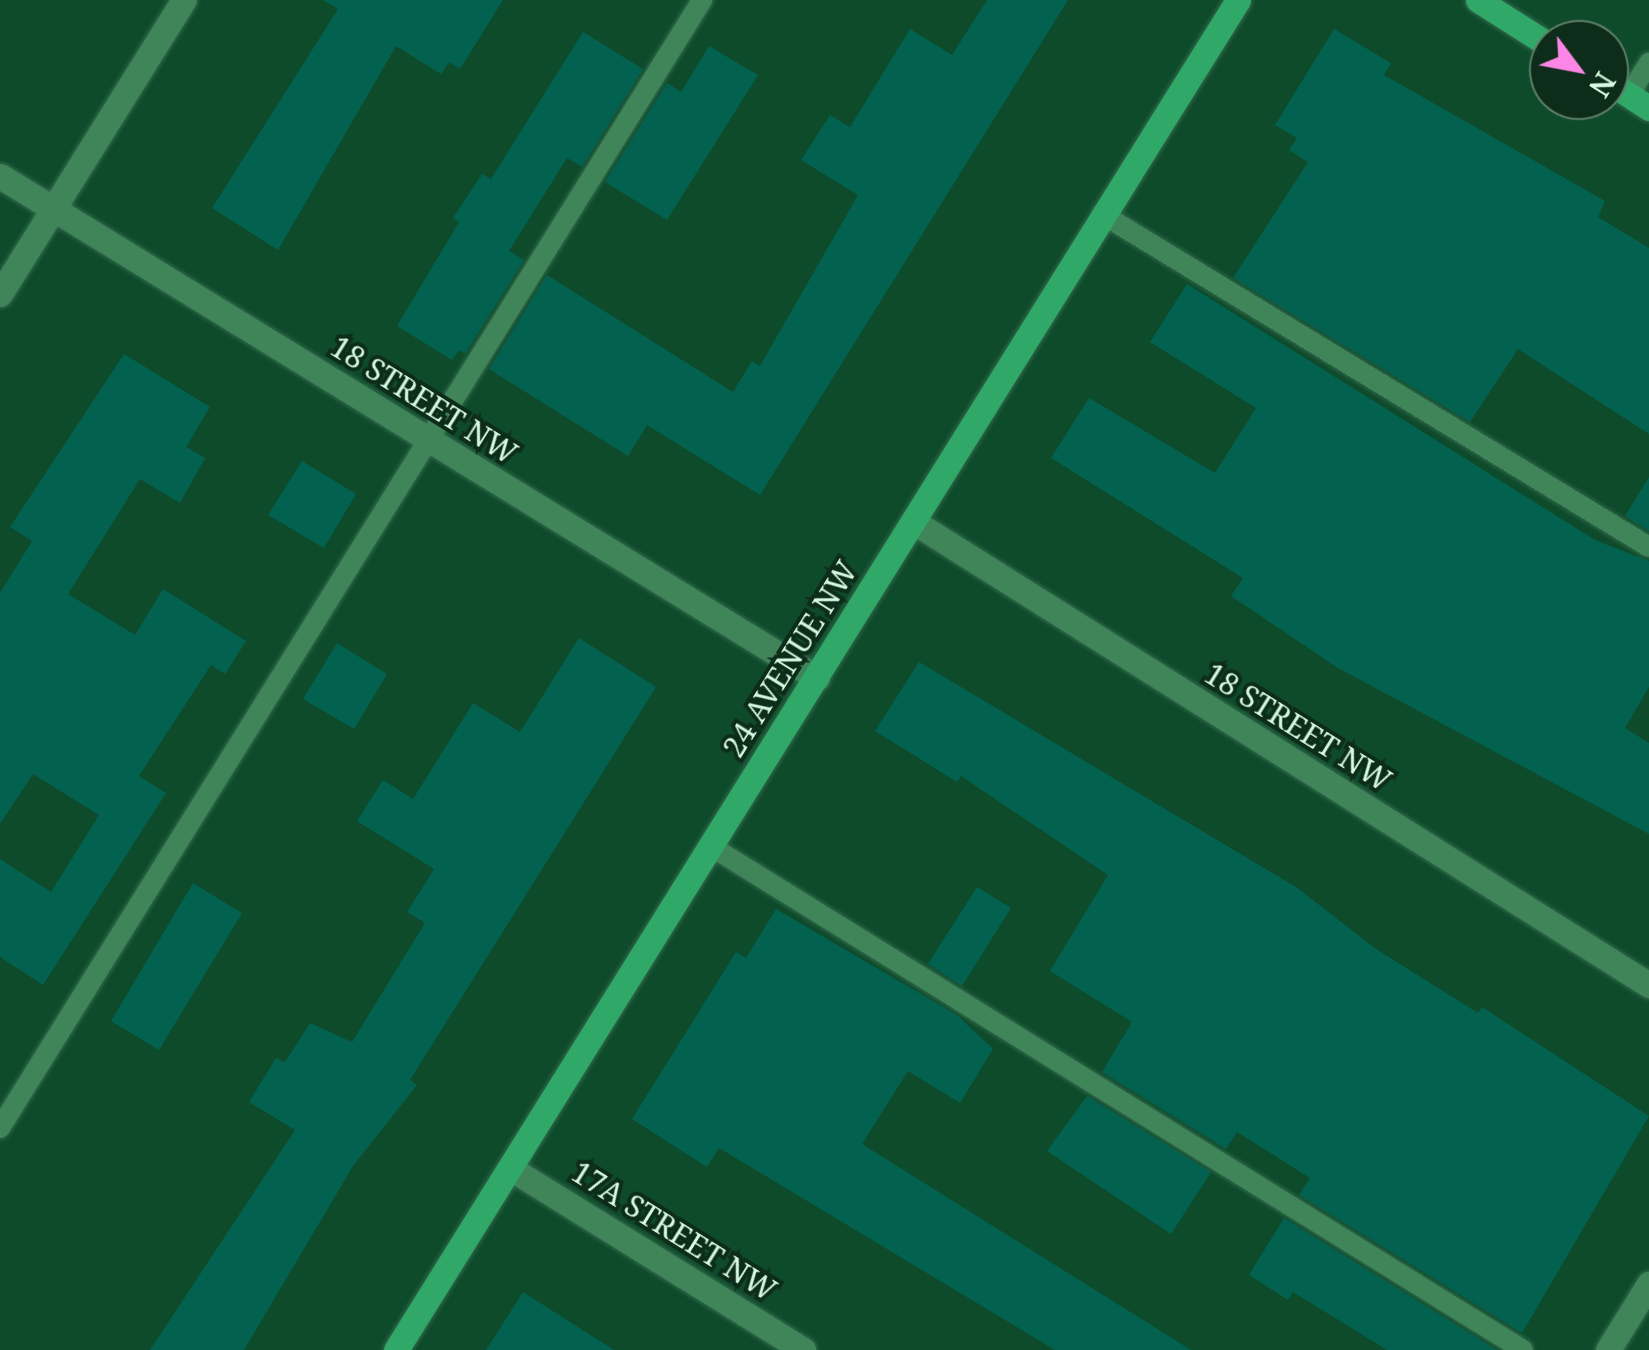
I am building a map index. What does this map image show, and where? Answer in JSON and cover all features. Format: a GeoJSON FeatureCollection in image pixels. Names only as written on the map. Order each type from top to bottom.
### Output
{"type":"FeatureCollection","features":[{"type":"Feature","properties":{"kind":"street"},"geometry":{"type":"LineString","coordinates":[[0,294],[184,0]]}},
{"type":"Feature","properties":{"kind":"street","name":"24 AVENUE NW"},"geometry":{"type":"LineString","coordinates":[[396,1350],[1238,0]]}},
{"type":"Feature","properties":{"kind":"street"},"geometry":{"type":"LineString","coordinates":[[1478,0],[1529,32]]}},
{"type":"Feature","properties":{"kind":"street","name":"18 STREET NW"},"geometry":{"type":"LineString","coordinates":[[0,176],[816,678]]}},
{"type":"Feature","properties":{"kind":"street","name":"18 STREET NW"},"geometry":{"type":"LineString","coordinates":[[914,522],[1649,985]]}},
{"type":"Feature","properties":{"kind":"street","name":"17A STREET NW"},"geometry":{"type":"LineString","coordinates":[[510,1168],[803,1350]]}},
{"type":"Feature","properties":{"kind":"street"},"geometry":{"type":"LineString","coordinates":[[1608,1350],[1649,1284]]}},
{"type":"Feature","properties":{"kind":"lane"},"geometry":{"type":"LineString","coordinates":[[0,1128],[702,0]]}},
{"type":"Feature","properties":{"kind":"lane"},"geometry":{"type":"LineString","coordinates":[[1629,95],[1649,62]]}},
{"type":"Feature","properties":{"kind":"lane"},"geometry":{"type":"LineString","coordinates":[[1102,214],[1649,547]]}},
{"type":"Feature","properties":{"kind":"lane"},"geometry":{"type":"LineString","coordinates":[[712,847],[1524,1350]]}},
{"type":"Feature","properties":{"kind":"building"},"geometry":{"type":"Polygon","coordinates":[[[323,0],[503,0],[460,69],[449,62],[441,74],[396,46],[278,250],[212,208],[338,9],[323,0]]]}},
{"type":"Feature","properties":{"kind":"building"},"geometry":{"type":"Polygon","coordinates":[[[987,0],[1068,0],[760,495],[647,425],[628,456],[489,369],[547,275],[733,392],[752,361],[760,366],[858,195],[801,160],[830,115],[850,127],[910,29],[952,55],[987,0]]]}},
{"type":"Feature","properties":{"kind":"building"},"geometry":{"type":"Polygon","coordinates":[[[1334,29],[1391,63],[1384,75],[1605,201],[1598,217],[1649,248],[1649,434],[1518,349],[1470,422],[1233,278],[1308,162],[1289,150],[1297,138],[1275,125],[1334,29]]]}},
{"type":"Feature","properties":{"kind":"building"},"geometry":{"type":"Polygon","coordinates":[[[583,32],[643,69],[582,167],[567,158],[509,251],[524,260],[465,354],[459,350],[452,360],[397,326],[459,222],[453,218],[482,174],[491,179],[583,32]]]}},
{"type":"Feature","properties":{"kind":"building"},"geometry":{"type":"Polygon","coordinates":[[[709,46],[758,75],[667,220],[605,182],[667,83],[681,92],[709,46]]]}},
{"type":"Feature","properties":{"kind":"building"},"geometry":{"type":"Polygon","coordinates":[[[1187,284],[1595,540],[1649,561],[1649,687],[1625,728],[1649,743],[1649,834],[1338,668],[1231,596],[1243,578],[1051,458],[1089,398],[1215,473],[1256,408],[1150,342],[1187,284]]]}},
{"type":"Feature","properties":{"kind":"building"},"geometry":{"type":"Polygon","coordinates":[[[124,354],[210,407],[186,447],[205,458],[180,503],[140,479],[68,594],[135,635],[163,589],[246,641],[225,674],[211,665],[139,776],[166,793],[43,985],[0,957],[0,859],[51,892],[99,815],[33,774],[0,824],[0,593],[32,541],[10,527],[124,354]]]}},
{"type":"Feature","properties":{"kind":"building"},"geometry":{"type":"Polygon","coordinates":[[[302,461],[356,494],[324,548],[268,515],[302,461]]]}},
{"type":"Feature","properties":{"kind":"building"},"geometry":{"type":"Polygon","coordinates":[[[1649,477],[1649,531],[1625,516],[1649,477]]]}},
{"type":"Feature","properties":{"kind":"building"},"geometry":{"type":"Polygon","coordinates":[[[579,638],[656,687],[410,1080],[417,1085],[353,1166],[244,1350],[150,1350],[295,1130],[249,1102],[276,1058],[285,1062],[310,1023],[352,1042],[425,923],[407,912],[434,869],[357,821],[383,780],[413,799],[473,703],[520,732],[579,638]]]}},
{"type":"Feature","properties":{"kind":"building"},"geometry":{"type":"Polygon","coordinates":[[[337,643],[387,674],[354,729],[303,699],[337,643]]]}},
{"type":"Feature","properties":{"kind":"building"},"geometry":{"type":"Polygon","coordinates":[[[919,662],[1296,887],[1376,949],[1478,1013],[1482,1007],[1649,1116],[1522,1333],[1299,1195],[1310,1178],[1237,1132],[1226,1149],[1102,1072],[1132,1022],[1050,971],[1108,875],[961,776],[957,782],[875,731],[919,662]]]}},
{"type":"Feature","properties":{"kind":"building"},"geometry":{"type":"Polygon","coordinates":[[[193,883],[242,913],[159,1050],[111,1021],[193,883]]]}},
{"type":"Feature","properties":{"kind":"building"},"geometry":{"type":"Polygon","coordinates":[[[977,887],[1011,908],[962,986],[928,964],[977,887]]]}},
{"type":"Feature","properties":{"kind":"building"},"geometry":{"type":"Polygon","coordinates":[[[776,909],[957,1015],[993,1049],[960,1103],[908,1071],[862,1144],[1191,1350],[1055,1350],[719,1148],[707,1167],[632,1119],[736,952],[746,958],[776,909]]]}},
{"type":"Feature","properties":{"kind":"building"},"geometry":{"type":"Polygon","coordinates":[[[1087,1096],[1211,1172],[1171,1234],[1047,1151],[1087,1096]]]}},
{"type":"Feature","properties":{"kind":"building"},"geometry":{"type":"Polygon","coordinates":[[[1284,1218],[1497,1350],[1387,1350],[1293,1292],[1288,1300],[1249,1275],[1284,1218]]]}},
{"type":"Feature","properties":{"kind":"building"},"geometry":{"type":"Polygon","coordinates":[[[523,1292],[614,1350],[486,1350],[523,1292]]]}}]}
